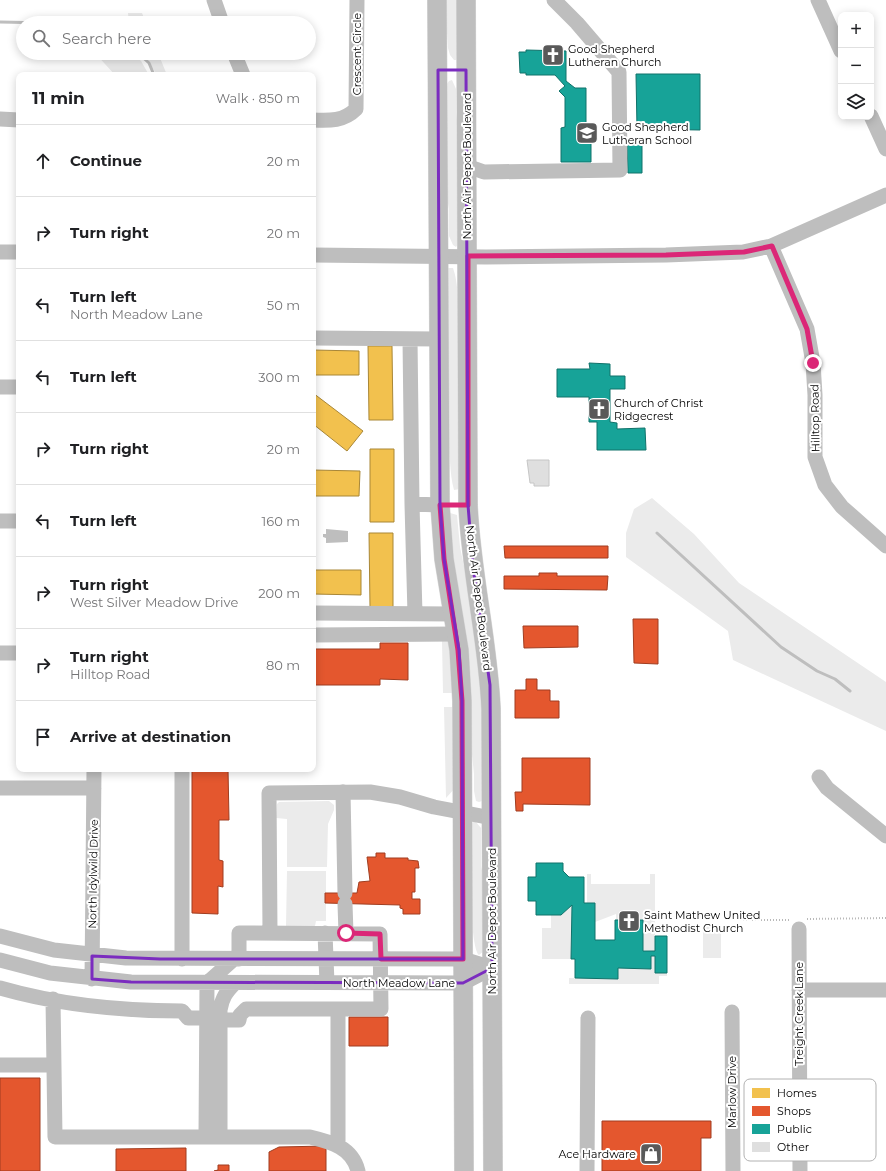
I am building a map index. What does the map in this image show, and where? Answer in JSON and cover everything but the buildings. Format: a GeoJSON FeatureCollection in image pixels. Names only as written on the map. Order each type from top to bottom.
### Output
{"type":"FeatureCollection","features":[{"type":"Feature","properties":{"kind":"main road"},"geometry":{"type":"LineString","coordinates":[[437,0],[440,505],[444,559],[456,634],[462,701],[464,1171]]}},
{"type":"Feature","properties":{"kind":"main road","name":"North Air Depot Boulevard"},"geometry":{"type":"LineString","coordinates":[[466,0],[468,505],[473,567],[486,643],[490,685],[493,1171]]}},
{"type":"Feature","properties":{"kind":"main road"},"geometry":{"type":"LineString","coordinates":[[438,70],[466,70]]}},
{"type":"Feature","properties":{"kind":"main road"},"geometry":{"type":"LineString","coordinates":[[440,505],[468,505]]}},
{"type":"Feature","properties":{"kind":"street"},"geometry":{"type":"LineString","coordinates":[[214,0],[220,16]]}},
{"type":"Feature","properties":{"kind":"street","name":"Crescent Circle"},"geometry":{"type":"LineString","coordinates":[[316,120],[330,120],[348,117],[356,109],[357,0]]}},
{"type":"Feature","properties":{"kind":"street"},"geometry":{"type":"LineString","coordinates":[[467,166],[484,172],[620,170],[619,72],[577,22],[554,0]]}},
{"type":"Feature","properties":{"kind":"street"},"geometry":{"type":"LineString","coordinates":[[818,0],[840,48]]}},
{"type":"Feature","properties":{"kind":"street"},"geometry":{"type":"LineString","coordinates":[[237,60],[242,72]]}},
{"type":"Feature","properties":{"kind":"street"},"geometry":{"type":"LineString","coordinates":[[0,119],[16,120]]}},
{"type":"Feature","properties":{"kind":"street"},"geometry":{"type":"LineString","coordinates":[[873,120],[886,149]]}},
{"type":"Feature","properties":{"kind":"street"},"geometry":{"type":"LineString","coordinates":[[316,255],[666,255],[744,252],[772,246],[886,195]]}},
{"type":"Feature","properties":{"kind":"street","name":"Hilltop Road"},"geometry":{"type":"LineString","coordinates":[[772,246],[807,329],[813,363],[815,395],[815,457],[825,485],[842,507],[886,546]]}},
{"type":"Feature","properties":{"kind":"street"},"geometry":{"type":"LineString","coordinates":[[0,252],[16,252]]}},
{"type":"Feature","properties":{"kind":"street"},"geometry":{"type":"LineString","coordinates":[[316,338],[439,339]]}},
{"type":"Feature","properties":{"kind":"street"},"geometry":{"type":"LineString","coordinates":[[410,339],[415,614]]}},
{"type":"Feature","properties":{"kind":"street"},"geometry":{"type":"LineString","coordinates":[[0,387],[16,387]]}},
{"type":"Feature","properties":{"kind":"street"},"geometry":{"type":"LineString","coordinates":[[412,504],[440,505]]}},
{"type":"Feature","properties":{"kind":"street"},"geometry":{"type":"LineString","coordinates":[[0,521],[16,521]]}},
{"type":"Feature","properties":{"kind":"street"},"geometry":{"type":"LineString","coordinates":[[316,613],[452,614]]}},
{"type":"Feature","properties":{"kind":"street"},"geometry":{"type":"LineString","coordinates":[[316,635],[456,634]]}},
{"type":"Feature","properties":{"kind":"street"},"geometry":{"type":"LineString","coordinates":[[0,653],[16,653]]}},
{"type":"Feature","properties":{"kind":"street","name":"North Idylwild Drive"},"geometry":{"type":"LineString","coordinates":[[92,979],[94,772]]}},
{"type":"Feature","properties":{"kind":"street"},"geometry":{"type":"LineString","coordinates":[[182,772],[182,959]]}},
{"type":"Feature","properties":{"kind":"street"},"geometry":{"type":"LineString","coordinates":[[819,777],[827,788],[886,836]]}},
{"type":"Feature","properties":{"kind":"street"},"geometry":{"type":"LineString","coordinates":[[0,788],[94,788]]}},
{"type":"Feature","properties":{"kind":"street"},"geometry":{"type":"LineString","coordinates":[[270,933],[269,792],[370,792],[400,797],[462,813],[492,818]]}},
{"type":"Feature","properties":{"kind":"street"},"geometry":{"type":"LineString","coordinates":[[342,792],[346,933]]}},
{"type":"Feature","properties":{"kind":"street","name":"Treight Creek Lane"},"geometry":{"type":"LineString","coordinates":[[798,922],[799,1079]]}},
{"type":"Feature","properties":{"kind":"street"},"geometry":{"type":"LineString","coordinates":[[0,988],[52,999],[133,1011],[182,1011],[188,1018],[213,1019],[240,1020],[240,1015],[246,1009],[381,1009],[380,934],[239,933],[236,959],[207,983],[213,1019],[213,1137]]}},
{"type":"Feature","properties":{"kind":"street"},"geometry":{"type":"LineString","coordinates":[[325,933],[327,983]]}},
{"type":"Feature","properties":{"kind":"street"},"geometry":{"type":"LineString","coordinates":[[0,936],[54,950],[92,956],[182,959],[463,959],[492,968]]}},
{"type":"Feature","properties":{"kind":"street","name":"North Meadow Lane"},"geometry":{"type":"LineString","coordinates":[[0,960],[50,973],[92,979],[131,982],[463,983],[492,968]]}},
{"type":"Feature","properties":{"kind":"street"},"geometry":{"type":"LineString","coordinates":[[213,1019],[226,992],[235,983]]}},
{"type":"Feature","properties":{"kind":"street"},"geometry":{"type":"LineString","coordinates":[[799,990],[886,990]]}},
{"type":"Feature","properties":{"kind":"street"},"geometry":{"type":"LineString","coordinates":[[52,999],[55,1137],[310,1137],[338,1145],[347,1151],[356,1163],[358,1171]]}},
{"type":"Feature","properties":{"kind":"street"},"geometry":{"type":"LineString","coordinates":[[338,1009],[338,1145]]}},
{"type":"Feature","properties":{"kind":"street","name":"Marlow Drive"},"geometry":{"type":"LineString","coordinates":[[732,1012],[733,1171]]}},
{"type":"Feature","properties":{"kind":"street"},"geometry":{"type":"LineString","coordinates":[[587,1171],[588,1018]]}},
{"type":"Feature","properties":{"kind":"street"},"geometry":{"type":"LineString","coordinates":[[0,1065],[54,1066]]}},
{"type":"Feature","properties":{"kind":"street","name":"Treight Creek Lane"},"geometry":{"type":"LineString","coordinates":[[800,1161],[800,1171]]}},
{"type":"Feature","properties":{"kind":"path"},"geometry":{"type":"LineString","coordinates":[[740,920],[798,922],[886,918]]}},
{"type":"Feature","properties":{"kind":"highlighted area"},"geometry":{"type":"Polygon","coordinates":[[[438,70],[466,70],[468,505],[473,567],[490,685],[492,968],[463,983],[131,982],[92,979],[92,956],[160,959],[463,959],[462,701],[459,650],[444,559],[440,505],[438,70]]]}},
{"type":"Feature","properties":{"kind":"shaded area"},"geometry":{"type":"Polygon","coordinates":[[[445,0],[460,0],[459,54],[456,60],[454,60],[450,55],[448,48],[445,0]]]}},
{"type":"Feature","properties":{"kind":"shaded area"},"geometry":{"type":"Polygon","coordinates":[[[128,13],[142,13],[143,16],[128,16],[128,13]]]}},
{"type":"Feature","properties":{"kind":"shaded area"},"geometry":{"type":"Polygon","coordinates":[[[101,60],[140,60],[147,72],[112,72],[101,60]]]}},
{"type":"Feature","properties":{"kind":"shaded area"},"geometry":{"type":"Polygon","coordinates":[[[147,60],[161,60],[166,72],[155,72],[147,60]]]}},
{"type":"Feature","properties":{"kind":"shaded area"},"geometry":{"type":"Polygon","coordinates":[[[452,80],[456,89],[456,112],[459,135],[458,244],[456,247],[453,245],[449,236],[449,209],[445,187],[444,88],[449,81],[452,80]]]}},
{"type":"Feature","properties":{"kind":"shaded area"},"geometry":{"type":"Polygon","coordinates":[[[448,268],[453,268],[455,274],[460,321],[460,489],[454,490],[451,476],[447,435],[448,268]]]}},
{"type":"Feature","properties":{"kind":"shaded area"},"geometry":{"type":"Polygon","coordinates":[[[652,498],[694,534],[739,583],[886,682],[886,731],[733,660],[728,631],[626,557],[626,533],[634,509],[652,498]]]}},
{"type":"Feature","properties":{"kind":"shaded area"},"geometry":{"type":"Polygon","coordinates":[[[450,513],[457,515],[460,547],[480,644],[486,793],[482,801],[479,802],[476,801],[474,791],[474,774],[448,516],[450,513]]]}},
{"type":"Feature","properties":{"kind":"shaded area"},"geometry":{"type":"Polygon","coordinates":[[[326,529],[348,531],[348,542],[326,543],[326,538],[323,537],[323,534],[326,534],[326,529]]]}},
{"type":"Feature","properties":{"kind":"shaded area"},"geometry":{"type":"Polygon","coordinates":[[[442,641],[452,641],[453,693],[443,693],[442,641]]]}},
{"type":"Feature","properties":{"kind":"shaded area"},"geometry":{"type":"Polygon","coordinates":[[[444,707],[453,707],[456,787],[446,798],[444,707]]]}},
{"type":"Feature","properties":{"kind":"shaded area"},"geometry":{"type":"Polygon","coordinates":[[[329,801],[334,805],[334,810],[328,824],[327,867],[287,867],[287,819],[276,818],[277,804],[279,802],[329,801]]]}},
{"type":"Feature","properties":{"kind":"shaded area"},"geometry":{"type":"Polygon","coordinates":[[[473,822],[476,822],[481,828],[481,866],[485,884],[485,950],[479,955],[473,934],[470,873],[470,827],[473,822]]]}},
{"type":"Feature","properties":{"kind":"shaded area"},"geometry":{"type":"Polygon","coordinates":[[[287,871],[326,871],[326,921],[316,921],[315,926],[286,926],[287,871]]]}},
{"type":"Feature","properties":{"kind":"shaded area"},"geometry":{"type":"Polygon","coordinates":[[[587,874],[591,874],[591,884],[650,884],[650,874],[655,874],[655,951],[643,950],[616,920],[616,914],[595,922],[595,903],[587,903],[587,874]]]}},
{"type":"Feature","properties":{"kind":"shaded area"},"geometry":{"type":"Polygon","coordinates":[[[572,905],[571,959],[542,959],[542,928],[551,928],[551,915],[561,915],[572,905]]]}},
{"type":"Feature","properties":{"kind":"shaded area"},"geometry":{"type":"Polygon","coordinates":[[[703,925],[721,925],[721,958],[703,958],[703,925]]]}},
{"type":"Feature","properties":{"kind":"shaded area"},"geometry":{"type":"Polygon","coordinates":[[[651,956],[655,956],[655,973],[667,973],[667,976],[659,976],[659,984],[569,984],[569,978],[618,979],[618,968],[651,969],[651,956]]]}},
{"type":"Feature","properties":{"kind":"waterway"},"geometry":{"type":"LineString","coordinates":[[0,22],[16,22]]}},
{"type":"Feature","properties":{"kind":"waterway"},"geometry":{"type":"LineString","coordinates":[[146,60],[149,63],[153,72]]}},
{"type":"Feature","properties":{"kind":"waterway"},"geometry":{"type":"LineString","coordinates":[[657,533],[781,647],[817,671],[835,679],[850,691]]}},
{"type":"Feature","properties":{"kind":"place","name":"Good Shepherd Lutheran Church"},"geometry":{"type":"Point","coordinates":[553,55]}},
{"type":"Feature","properties":{"kind":"place","name":"Good Shepherd Lutheran School"},"geometry":{"type":"Point","coordinates":[587,133]}},
{"type":"Feature","properties":{"kind":"place","name":"Church of Christ Ridgecrest"},"geometry":{"type":"Point","coordinates":[599,409]}},
{"type":"Feature","properties":{"kind":"place","name":"Saint Mathew United Methodist Church"},"geometry":{"type":"Point","coordinates":[629,921]}},
{"type":"Feature","properties":{"kind":"place","name":"Ace Hardware"},"geometry":{"type":"Point","coordinates":[651,1154]}},
{"type":"Feature","properties":{"kind":"route"},"geometry":{"type":"LineString","coordinates":[[346,933],[380,934],[381,959],[463,959],[462,701],[456,634],[444,559],[440,505],[468,505],[468,256],[666,255],[744,252],[772,246],[807,329],[813,363]]}}]}
